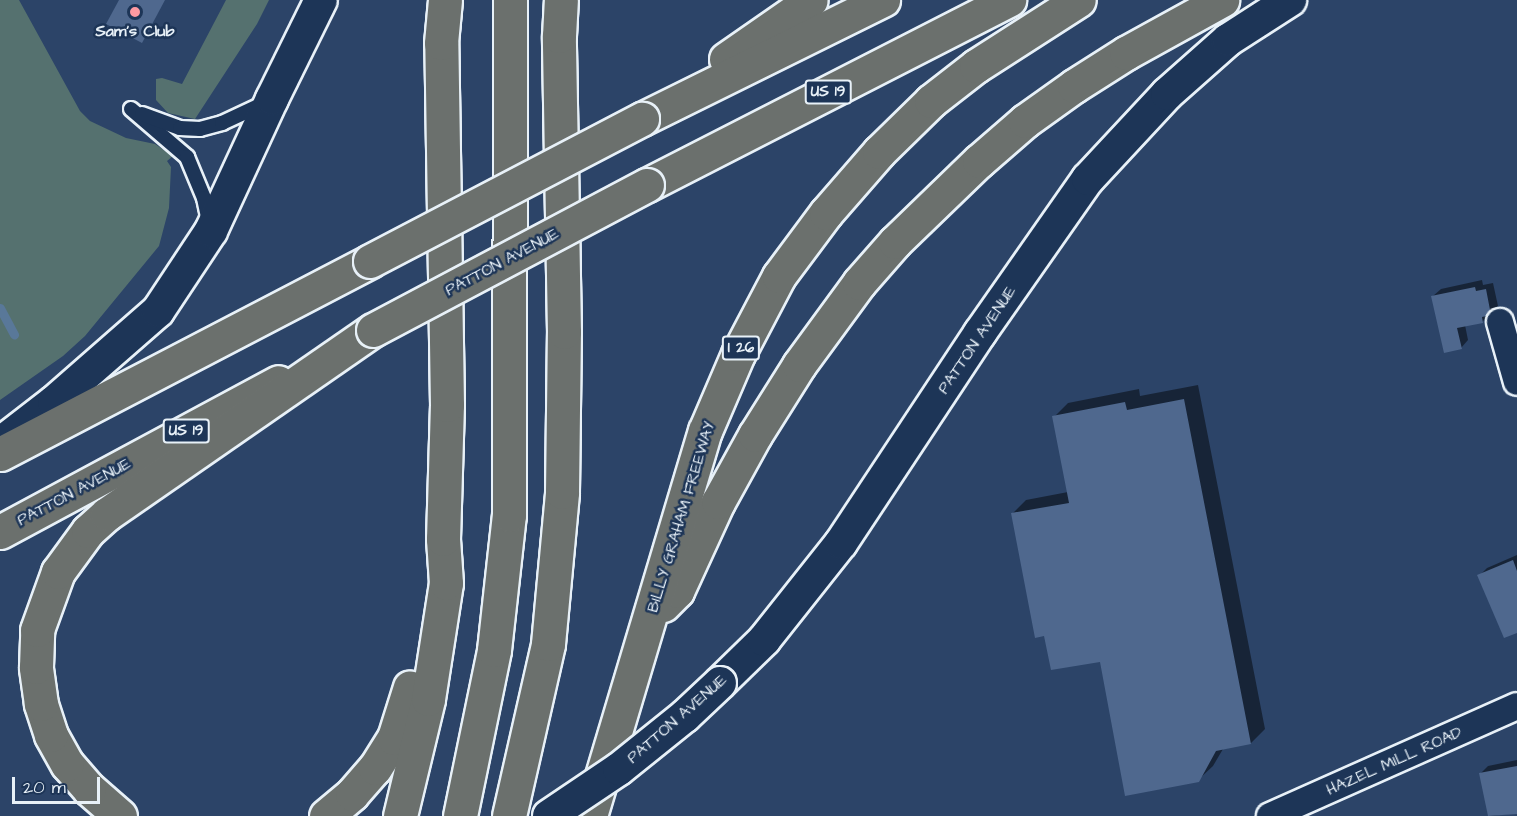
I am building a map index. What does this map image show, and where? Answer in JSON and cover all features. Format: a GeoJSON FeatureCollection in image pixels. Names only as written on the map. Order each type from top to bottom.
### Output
{"type":"FeatureCollection","features":[{"type":"Feature","properties":{"kind":"main road"},"geometry":{"type":"LineString","coordinates":[[400,816],[428,699],[446,583],[443,540],[447,405],[441,43],[445,0]]}},
{"type":"Feature","properties":{"kind":"main road"},"geometry":{"type":"LineString","coordinates":[[460,816],[494,650],[509,515],[510,0]]}},
{"type":"Feature","properties":{"kind":"main road"},"geometry":{"type":"LineString","coordinates":[[509,816],[548,644],[562,492],[564,332],[559,36],[561,0]]}},
{"type":"Feature","properties":{"kind":"main road"},"geometry":{"type":"LineString","coordinates":[[642,119],[811,0]]}},
{"type":"Feature","properties":{"kind":"main road"},"geometry":{"type":"LineString","coordinates":[[0,454],[642,119],[883,0]]}},
{"type":"Feature","properties":{"kind":"main road","name":"PATTON AVENUE"},"geometry":{"type":"LineString","coordinates":[[0,532],[647,185],[1009,0]]}},
{"type":"Feature","properties":{"kind":"main road","name":"BILLY GRAHAM FREEWAY"},"geometry":{"type":"LineString","coordinates":[[590,816],[705,431],[738,354],[779,276],[826,213],[879,152],[932,101],[976,66],[1079,0]]}},
{"type":"Feature","properties":{"kind":"main road"},"geometry":{"type":"LineString","coordinates":[[650,620],[677,591],[718,502],[750,444],[799,365],[859,283],[895,242],[979,161],[1025,122],[1074,86],[1126,53],[1222,0]]}},
{"type":"Feature","properties":{"kind":"main road"},"geometry":{"type":"LineString","coordinates":[[120,816],[89,789],[67,765],[51,735],[41,704],[36,667],[38,630],[58,572],[88,531],[107,514],[373,330]]}},
{"type":"Feature","properties":{"kind":"main road"},"geometry":{"type":"LineString","coordinates":[[326,816],[352,794],[375,768],[394,738],[412,681],[420,646],[429,583],[443,540]]}},
{"type":"Feature","properties":{"kind":"street"},"geometry":{"type":"LineString","coordinates":[[0,443],[54,402],[158,311],[212,231],[272,99],[321,0]]}},
{"type":"Feature","properties":{"kind":"street","name":"PATTON AVENUE"},"geometry":{"type":"LineString","coordinates":[[549,816],[585,794],[628,762],[720,683],[764,640],[841,543],[980,333],[1088,179],[1167,94],[1228,40],[1290,0]]}},
{"type":"Feature","properties":{"kind":"street"},"geometry":{"type":"LineString","coordinates":[[1500,322],[1517,382]]}},
{"type":"Feature","properties":{"kind":"street","name":"HAZEL MILL ROAD"},"geometry":{"type":"LineString","coordinates":[[1270,816],[1517,706]]}},
{"type":"Feature","properties":{"kind":"lane"},"geometry":{"type":"LineString","coordinates":[[212,231],[204,198],[187,157],[131,109],[180,128],[200,129],[240,115],[272,99]]}},
{"type":"Feature","properties":{"kind":"green space"},"geometry":{"type":"Polygon","coordinates":[[[0,0],[19,0],[80,111],[90,121],[126,138],[155,144],[173,156],[167,161],[171,167],[169,208],[159,246],[85,336],[63,356],[0,400],[0,0]]]}},
{"type":"Feature","properties":{"kind":"green space"},"geometry":{"type":"Polygon","coordinates":[[[226,0],[269,0],[257,24],[195,119],[168,113],[156,100],[156,79],[162,78],[182,84],[226,0]]]}},
{"type":"Feature","properties":{"kind":"building","name":"Sam's Club"},"geometry":{"type":"Polygon","coordinates":[[[119,0],[165,0],[142,43],[106,24],[119,0]]]}},
{"type":"Feature","properties":{"kind":"building"},"geometry":{"type":"Polygon","coordinates":[[[1475,287],[1476,291],[1486,289],[1491,315],[1482,317],[1483,323],[1457,328],[1462,349],[1444,353],[1431,296],[1475,287]]]}},
{"type":"Feature","properties":{"kind":"building"},"geometry":{"type":"Polygon","coordinates":[[[1184,399],[1251,744],[1216,751],[1199,782],[1125,796],[1100,662],[1051,670],[1044,636],[1035,638],[1011,513],[1069,503],[1052,416],[1125,402],[1127,410],[1184,399]]]}},
{"type":"Feature","properties":{"kind":"building"},"geometry":{"type":"Polygon","coordinates":[[[1513,560],[1517,571],[1517,633],[1504,638],[1477,575],[1513,560]]]}},
{"type":"Feature","properties":{"kind":"building"},"geometry":{"type":"Polygon","coordinates":[[[1517,766],[1517,814],[1488,816],[1479,773],[1517,766]]]}},
{"type":"Feature","properties":{"kind":"waterway"},"geometry":{"type":"LineString","coordinates":[[0,308],[14,334]]}},
{"type":"Feature","properties":{"kind":"place","name":"Sam's Club"},"geometry":{"type":"Point","coordinates":[135,12]}}]}
